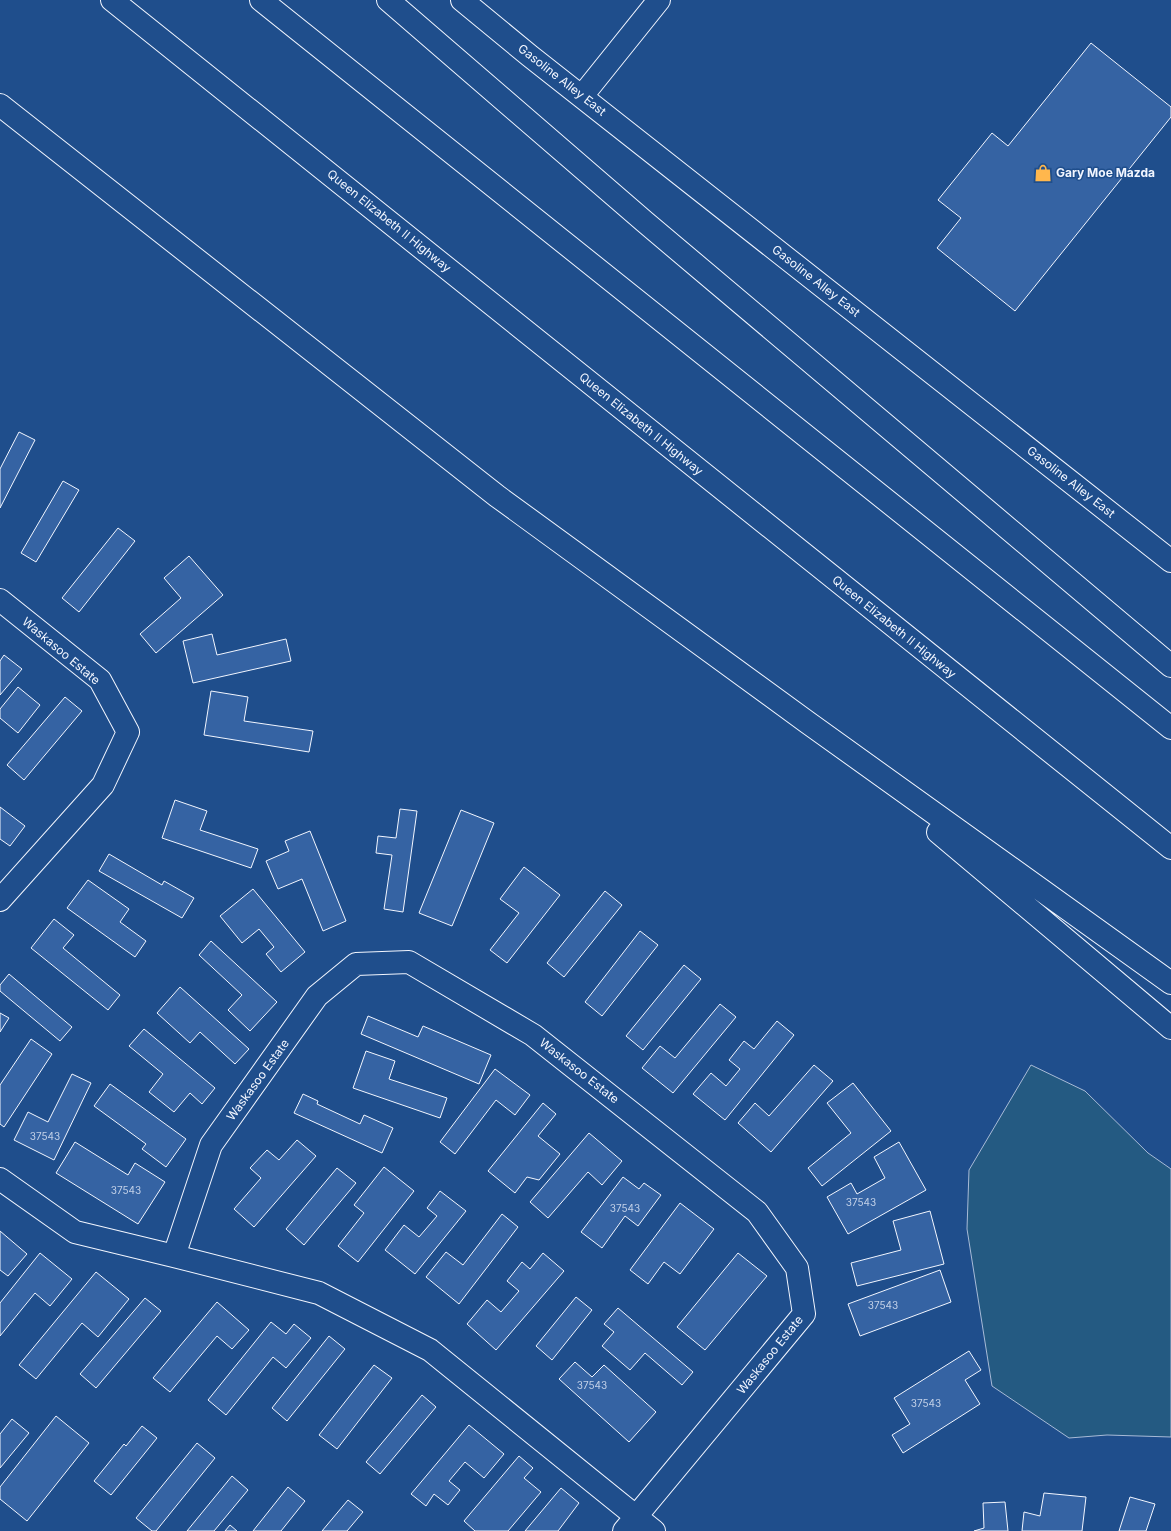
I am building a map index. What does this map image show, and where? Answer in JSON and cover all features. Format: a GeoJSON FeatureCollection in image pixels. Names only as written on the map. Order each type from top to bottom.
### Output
{"type":"FeatureCollection","features":[{"type":"Feature","properties":{"kind":"main road","name":"Queen Elizabeth II Highway"},"geometry":{"type":"LineString","coordinates":[[112,0],[1171,848]]}},
{"type":"Feature","properties":{"kind":"main road"},"geometry":{"type":"LineString","coordinates":[[261,0],[1171,728]]}},
{"type":"Feature","properties":{"kind":"main road"},"geometry":{"type":"LineString","coordinates":[[388,0],[639,217],[1171,666]]}},
{"type":"Feature","properties":{"kind":"main road","name":"Gasoline Alley East"},"geometry":{"type":"LineString","coordinates":[[462,0],[1171,561]]}},
{"type":"Feature","properties":{"kind":"main road"},"geometry":{"type":"LineString","coordinates":[[582,96],[659,0]]}},
{"type":"Feature","properties":{"kind":"main road"},"geometry":{"type":"LineString","coordinates":[[0,105],[497,496],[807,722],[1171,983]]}},
{"type":"Feature","properties":{"kind":"main road","name":"Waskasoo Estate"},"geometry":{"type":"LineString","coordinates":[[0,600],[100,680],[128,732],[103,785],[0,900]]}},
{"type":"Feature","properties":{"kind":"main road"},"geometry":{"type":"LineString","coordinates":[[807,722],[1171,1028]]}},
{"type":"Feature","properties":{"kind":"main road","name":"Waskasoo Estate"},"geometry":{"type":"LineString","coordinates":[[174,1256],[211,1145],[318,996],[356,964],[409,962],[539,1040],[757,1212],[797,1268],[804,1314],[630,1524]]}},
{"type":"Feature","properties":{"kind":"main road"},"geometry":{"type":"LineString","coordinates":[[0,1178],[75,1232],[320,1293],[430,1350],[630,1524],[654,1531]]}},
{"type":"Feature","properties":{"kind":"shaded area"},"geometry":{"type":"Polygon","coordinates":[[[1031,1065],[1085,1091],[1148,1153],[1171,1169],[1171,1437],[1107,1435],[1069,1438],[992,1386],[967,1229],[969,1170],[1031,1065]]]}},
{"type":"Feature","properties":{"kind":"building","name":"Gary Moe Mazda"},"geometry":{"type":"Polygon","coordinates":[[[1091,43],[1171,107],[1171,117],[1015,311],[937,248],[961,218],[938,200],[992,133],[1008,146],[1091,43]]]}},
{"type":"Feature","properties":{"kind":"building"},"geometry":{"type":"Polygon","coordinates":[[[19,432],[35,440],[0,508],[0,469],[19,432]]]}},
{"type":"Feature","properties":{"kind":"building"},"geometry":{"type":"Polygon","coordinates":[[[63,481],[79,490],[36,562],[21,553],[63,481]]]}},
{"type":"Feature","properties":{"kind":"building"},"geometry":{"type":"Polygon","coordinates":[[[118,528],[135,541],[79,612],[62,598],[118,528]]]}},
{"type":"Feature","properties":{"kind":"building"},"geometry":{"type":"Polygon","coordinates":[[[189,556],[223,595],[156,653],[140,634],[181,598],[164,578],[189,556]]]}},
{"type":"Feature","properties":{"kind":"building"},"geometry":{"type":"Polygon","coordinates":[[[212,634],[217,655],[286,639],[291,661],[193,683],[183,641],[212,634]]]}},
{"type":"Feature","properties":{"kind":"building"},"geometry":{"type":"Polygon","coordinates":[[[4,655],[22,669],[0,695],[0,661],[4,655]]]}},
{"type":"Feature","properties":{"kind":"building"},"geometry":{"type":"Polygon","coordinates":[[[18,687],[40,705],[18,733],[0,718],[0,709],[18,687]]]}},
{"type":"Feature","properties":{"kind":"building"},"geometry":{"type":"Polygon","coordinates":[[[211,691],[248,697],[244,721],[313,731],[309,752],[204,735],[211,691]]]}},
{"type":"Feature","properties":{"kind":"building"},"geometry":{"type":"Polygon","coordinates":[[[65,697],[82,711],[24,780],[7,765],[65,697]]]}},
{"type":"Feature","properties":{"kind":"building"},"geometry":{"type":"Polygon","coordinates":[[[175,800],[207,811],[200,830],[258,849],[251,868],[162,838],[175,800]]]}},
{"type":"Feature","properties":{"kind":"building"},"geometry":{"type":"Polygon","coordinates":[[[0,807],[25,826],[10,846],[0,839],[0,807]]]}},
{"type":"Feature","properties":{"kind":"building"},"geometry":{"type":"Polygon","coordinates":[[[400,809],[417,811],[403,912],[384,909],[392,855],[376,853],[378,836],[396,838],[400,809]]]}},
{"type":"Feature","properties":{"kind":"building"},"geometry":{"type":"Polygon","coordinates":[[[461,810],[494,823],[452,926],[419,913],[461,810]]]}},
{"type":"Feature","properties":{"kind":"building"},"geometry":{"type":"Polygon","coordinates":[[[310,831],[346,921],[323,931],[302,879],[278,889],[266,861],[289,851],[285,841],[310,831]]]}},
{"type":"Feature","properties":{"kind":"building"},"geometry":{"type":"Polygon","coordinates":[[[109,854],[162,885],[164,881],[194,898],[182,918],[99,871],[109,854]]]}},
{"type":"Feature","properties":{"kind":"building"},"geometry":{"type":"Polygon","coordinates":[[[524,867],[560,895],[507,963],[490,950],[519,913],[500,899],[524,867]]]}},
{"type":"Feature","properties":{"kind":"building"},"geometry":{"type":"Polygon","coordinates":[[[88,880],[129,909],[120,922],[146,941],[135,957],[67,908],[88,880]]]}},
{"type":"Feature","properties":{"kind":"building"},"geometry":{"type":"Polygon","coordinates":[[[253,889],[305,952],[281,972],[266,954],[274,947],[259,929],[242,943],[220,916],[253,889]]]}},
{"type":"Feature","properties":{"kind":"building"},"geometry":{"type":"Polygon","coordinates":[[[605,891],[622,905],[564,977],[547,963],[605,891]]]}},
{"type":"Feature","properties":{"kind":"building"},"geometry":{"type":"Polygon","coordinates":[[[54,919],[74,935],[63,948],[120,995],[108,1010],[31,948],[54,919]]]}},
{"type":"Feature","properties":{"kind":"building"},"geometry":{"type":"Polygon","coordinates":[[[640,931],[658,945],[602,1016],[585,1002],[640,931]]]}},
{"type":"Feature","properties":{"kind":"building"},"geometry":{"type":"Polygon","coordinates":[[[211,941],[277,1002],[250,1031],[228,1010],[242,995],[199,955],[211,941]]]}},
{"type":"Feature","properties":{"kind":"building"},"geometry":{"type":"Polygon","coordinates":[[[684,965],[701,979],[643,1050],[626,1036],[684,965]]]}},
{"type":"Feature","properties":{"kind":"building"},"geometry":{"type":"Polygon","coordinates":[[[9,974],[72,1027],[60,1041],[0,991],[0,985],[9,974]]]}},
{"type":"Feature","properties":{"kind":"building"},"geometry":{"type":"Polygon","coordinates":[[[180,987],[249,1049],[235,1064],[200,1032],[190,1043],[157,1013],[180,987]]]}},
{"type":"Feature","properties":{"kind":"building"},"geometry":{"type":"Polygon","coordinates":[[[720,1004],[736,1017],[673,1093],[642,1068],[660,1046],[675,1058],[720,1004]]]}},
{"type":"Feature","properties":{"kind":"building"},"geometry":{"type":"Polygon","coordinates":[[[0,1013],[9,1018],[0,1032],[0,1013]]]}},
{"type":"Feature","properties":{"kind":"building"},"geometry":{"type":"Polygon","coordinates":[[[368,1016],[418,1037],[423,1026],[491,1055],[479,1084],[361,1034],[368,1016]]]}},
{"type":"Feature","properties":{"kind":"building"},"geometry":{"type":"Polygon","coordinates":[[[777,1021],[794,1035],[725,1120],[693,1094],[711,1073],[726,1086],[740,1069],[729,1060],[744,1041],[754,1049],[777,1021]]]}},
{"type":"Feature","properties":{"kind":"building"},"geometry":{"type":"Polygon","coordinates":[[[144,1029],[215,1088],[202,1104],[190,1093],[174,1112],[149,1092],[163,1074],[129,1046],[144,1029]]]}},
{"type":"Feature","properties":{"kind":"building"},"geometry":{"type":"Polygon","coordinates":[[[31,1039],[52,1054],[4,1127],[0,1124],[0,1085],[31,1039]]]}},
{"type":"Feature","properties":{"kind":"building"},"geometry":{"type":"Polygon","coordinates":[[[366,1051],[395,1061],[389,1079],[447,1098],[440,1118],[353,1088],[366,1051]]]}},
{"type":"Feature","properties":{"kind":"building"},"geometry":{"type":"Polygon","coordinates":[[[814,1065],[833,1081],[771,1152],[738,1123],[755,1103],[769,1116],[814,1065]]]}},
{"type":"Feature","properties":{"kind":"building"},"geometry":{"type":"Polygon","coordinates":[[[495,1069],[530,1095],[515,1115],[496,1100],[455,1154],[440,1142],[495,1069]]]}},
{"type":"Feature","properties":{"kind":"building"},"geometry":{"type":"Polygon","coordinates":[[[72,1074],[91,1083],[54,1160],[14,1140],[28,1112],[48,1122],[72,1074]]]}},
{"type":"Feature","properties":{"kind":"building"},"geometry":{"type":"Polygon","coordinates":[[[853,1083],[891,1131],[822,1186],[808,1168],[851,1133],[827,1103],[853,1083]]]}},
{"type":"Feature","properties":{"kind":"building"},"geometry":{"type":"Polygon","coordinates":[[[110,1084],[186,1139],[166,1167],[142,1149],[146,1144],[94,1106],[110,1084]]]}},
{"type":"Feature","properties":{"kind":"building"},"geometry":{"type":"Polygon","coordinates":[[[303,1094],[318,1101],[317,1104],[360,1124],[364,1115],[393,1128],[382,1153],[294,1113],[303,1094]]]}},
{"type":"Feature","properties":{"kind":"building"},"geometry":{"type":"Polygon","coordinates":[[[543,1103],[556,1114],[538,1136],[560,1154],[539,1180],[527,1177],[515,1193],[488,1171],[543,1103]]]}},
{"type":"Feature","properties":{"kind":"building"},"geometry":{"type":"Polygon","coordinates":[[[589,1133],[622,1161],[602,1185],[588,1172],[548,1218],[530,1202],[589,1133]]]}},
{"type":"Feature","properties":{"kind":"building"},"geometry":{"type":"Polygon","coordinates":[[[297,1140],[316,1156],[254,1227],[234,1209],[261,1178],[250,1168],[267,1150],[279,1160],[297,1140]]]}},
{"type":"Feature","properties":{"kind":"building"},"geometry":{"type":"Polygon","coordinates":[[[75,1142],[128,1175],[135,1163],[165,1182],[138,1224],[56,1173],[75,1142]]]}},
{"type":"Feature","properties":{"kind":"building"},"geometry":{"type":"Polygon","coordinates":[[[899,1142],[926,1190],[848,1234],[827,1197],[851,1183],[857,1194],[885,1178],[874,1157],[899,1142]]]}},
{"type":"Feature","properties":{"kind":"building"},"geometry":{"type":"Polygon","coordinates":[[[384,1167],[414,1191],[358,1262],[338,1246],[364,1213],[354,1205],[384,1167]]]}},
{"type":"Feature","properties":{"kind":"building"},"geometry":{"type":"Polygon","coordinates":[[[337,1168],[356,1183],[304,1245],[286,1229],[337,1168]]]}},
{"type":"Feature","properties":{"kind":"building"},"geometry":{"type":"Polygon","coordinates":[[[623,1177],[639,1189],[644,1183],[661,1195],[638,1226],[625,1216],[602,1248],[581,1232],[623,1177]]]}},
{"type":"Feature","properties":{"kind":"building"},"geometry":{"type":"Polygon","coordinates":[[[440,1191],[466,1211],[415,1274],[385,1250],[404,1225],[419,1237],[437,1216],[427,1208],[440,1191]]]}},
{"type":"Feature","properties":{"kind":"building"},"geometry":{"type":"Polygon","coordinates":[[[680,1203],[714,1229],[680,1274],[664,1262],[648,1284],[630,1270],[680,1203]]]}},
{"type":"Feature","properties":{"kind":"building"},"geometry":{"type":"Polygon","coordinates":[[[930,1211],[944,1264],[857,1286],[851,1263],[901,1250],[893,1221],[930,1211]]]}},
{"type":"Feature","properties":{"kind":"building"},"geometry":{"type":"Polygon","coordinates":[[[502,1214],[518,1227],[459,1304],[426,1277],[446,1252],[463,1265],[502,1214]]]}},
{"type":"Feature","properties":{"kind":"building"},"geometry":{"type":"Polygon","coordinates":[[[0,1231],[27,1254],[8,1276],[0,1270],[0,1231]]]}},
{"type":"Feature","properties":{"kind":"building"},"geometry":{"type":"Polygon","coordinates":[[[40,1253],[72,1279],[50,1306],[35,1293],[0,1336],[0,1303],[40,1253]]]}},
{"type":"Feature","properties":{"kind":"building"},"geometry":{"type":"Polygon","coordinates":[[[543,1253],[564,1271],[496,1350],[467,1324],[487,1300],[501,1312],[519,1291],[507,1281],[522,1262],[530,1269],[543,1253]]]}},
{"type":"Feature","properties":{"kind":"building"},"geometry":{"type":"Polygon","coordinates":[[[738,1253],[767,1276],[705,1350],[677,1327],[738,1253]]]}},
{"type":"Feature","properties":{"kind":"building"},"geometry":{"type":"Polygon","coordinates":[[[940,1270],[951,1302],[860,1336],[848,1304],[940,1270]]]}},
{"type":"Feature","properties":{"kind":"building"},"geometry":{"type":"Polygon","coordinates":[[[96,1272],[129,1299],[98,1337],[82,1323],[36,1379],[19,1365],[96,1272]]]}},
{"type":"Feature","properties":{"kind":"building"},"geometry":{"type":"Polygon","coordinates":[[[576,1297],[592,1310],[552,1360],[536,1346],[576,1297]]]}},
{"type":"Feature","properties":{"kind":"building"},"geometry":{"type":"Polygon","coordinates":[[[145,1298],[161,1311],[96,1388],[80,1374],[145,1298]]]}},
{"type":"Feature","properties":{"kind":"building"},"geometry":{"type":"Polygon","coordinates":[[[217,1302],[249,1330],[232,1349],[217,1336],[170,1392],[153,1378],[217,1302]]]}},
{"type":"Feature","properties":{"kind":"building"},"geometry":{"type":"Polygon","coordinates":[[[618,1308],[693,1372],[682,1385],[645,1353],[630,1370],[602,1346],[614,1332],[604,1324],[618,1308]]]}},
{"type":"Feature","properties":{"kind":"building"},"geometry":{"type":"Polygon","coordinates":[[[271,1322],[286,1334],[294,1324],[311,1338],[286,1368],[273,1357],[226,1415],[208,1400],[271,1322]]]}},
{"type":"Feature","properties":{"kind":"building"},"geometry":{"type":"Polygon","coordinates":[[[329,1336],[345,1349],[287,1421],[272,1408],[329,1336]]]}},
{"type":"Feature","properties":{"kind":"building"},"geometry":{"type":"Polygon","coordinates":[[[969,1351],[981,1370],[965,1380],[980,1404],[903,1453],[892,1435],[910,1424],[894,1398],[969,1351]]]}},
{"type":"Feature","properties":{"kind":"building"},"geometry":{"type":"Polygon","coordinates":[[[575,1362],[592,1377],[604,1365],[656,1412],[629,1442],[559,1379],[575,1362]]]}},
{"type":"Feature","properties":{"kind":"building"},"geometry":{"type":"Polygon","coordinates":[[[374,1365],[392,1378],[337,1449],[319,1435],[374,1365]]]}},
{"type":"Feature","properties":{"kind":"building"},"geometry":{"type":"Polygon","coordinates":[[[422,1395],[436,1407],[380,1474],[366,1462],[422,1395]]]}},
{"type":"Feature","properties":{"kind":"building"},"geometry":{"type":"Polygon","coordinates":[[[56,1416],[89,1443],[27,1521],[0,1499],[0,1487],[56,1416]]]}},
{"type":"Feature","properties":{"kind":"building"},"geometry":{"type":"Polygon","coordinates":[[[12,1419],[29,1433],[0,1468],[0,1434],[12,1419]]]}},
{"type":"Feature","properties":{"kind":"building"},"geometry":{"type":"Polygon","coordinates":[[[469,1425],[504,1454],[484,1478],[465,1462],[449,1481],[460,1490],[448,1505],[434,1494],[426,1506],[411,1494],[469,1425]]]}},
{"type":"Feature","properties":{"kind":"building"},"geometry":{"type":"Polygon","coordinates":[[[142,1426],[157,1438],[111,1495],[94,1481],[124,1444],[126,1446],[142,1426]]]}},
{"type":"Feature","properties":{"kind":"building"},"geometry":{"type":"Polygon","coordinates":[[[197,1443],[215,1458],[156,1531],[152,1531],[136,1518],[197,1443]]]}},
{"type":"Feature","properties":{"kind":"building"},"geometry":{"type":"Polygon","coordinates":[[[519,1456],[533,1468],[524,1478],[541,1492],[508,1531],[475,1531],[464,1521],[519,1456]]]}},
{"type":"Feature","properties":{"kind":"building"},"geometry":{"type":"Polygon","coordinates":[[[232,1476],[248,1490],[214,1531],[187,1531],[232,1476]]]}},
{"type":"Feature","properties":{"kind":"building"},"geometry":{"type":"Polygon","coordinates":[[[288,1487],[305,1501],[281,1531],[253,1531],[288,1487]]]}},
{"type":"Feature","properties":{"kind":"building"},"geometry":{"type":"Polygon","coordinates":[[[561,1488],[579,1503],[558,1531],[525,1531],[561,1488]]]}},
{"type":"Feature","properties":{"kind":"building"},"geometry":{"type":"Polygon","coordinates":[[[1044,1493],[1086,1497],[1082,1531],[1022,1531],[1024,1512],[1040,1516],[1044,1493]]]}},
{"type":"Feature","properties":{"kind":"building"},"geometry":{"type":"Polygon","coordinates":[[[1130,1497],[1155,1504],[1146,1531],[1119,1531],[1130,1497]]]}},
{"type":"Feature","properties":{"kind":"building"},"geometry":{"type":"Polygon","coordinates":[[[348,1500],[363,1512],[347,1531],[322,1531],[348,1500]]]}},
{"type":"Feature","properties":{"kind":"building"},"geometry":{"type":"Polygon","coordinates":[[[1005,1502],[1008,1531],[974,1531],[984,1528],[983,1503],[1005,1502]]]}},
{"type":"Feature","properties":{"kind":"building"},"geometry":{"type":"Polygon","coordinates":[[[230,1525],[237,1531],[225,1531],[230,1525]]]}},
{"type":"Feature","properties":{"kind":"place","name":"Gary Moe Mazda"},"geometry":{"type":"Point","coordinates":[1043,173]}}]}
